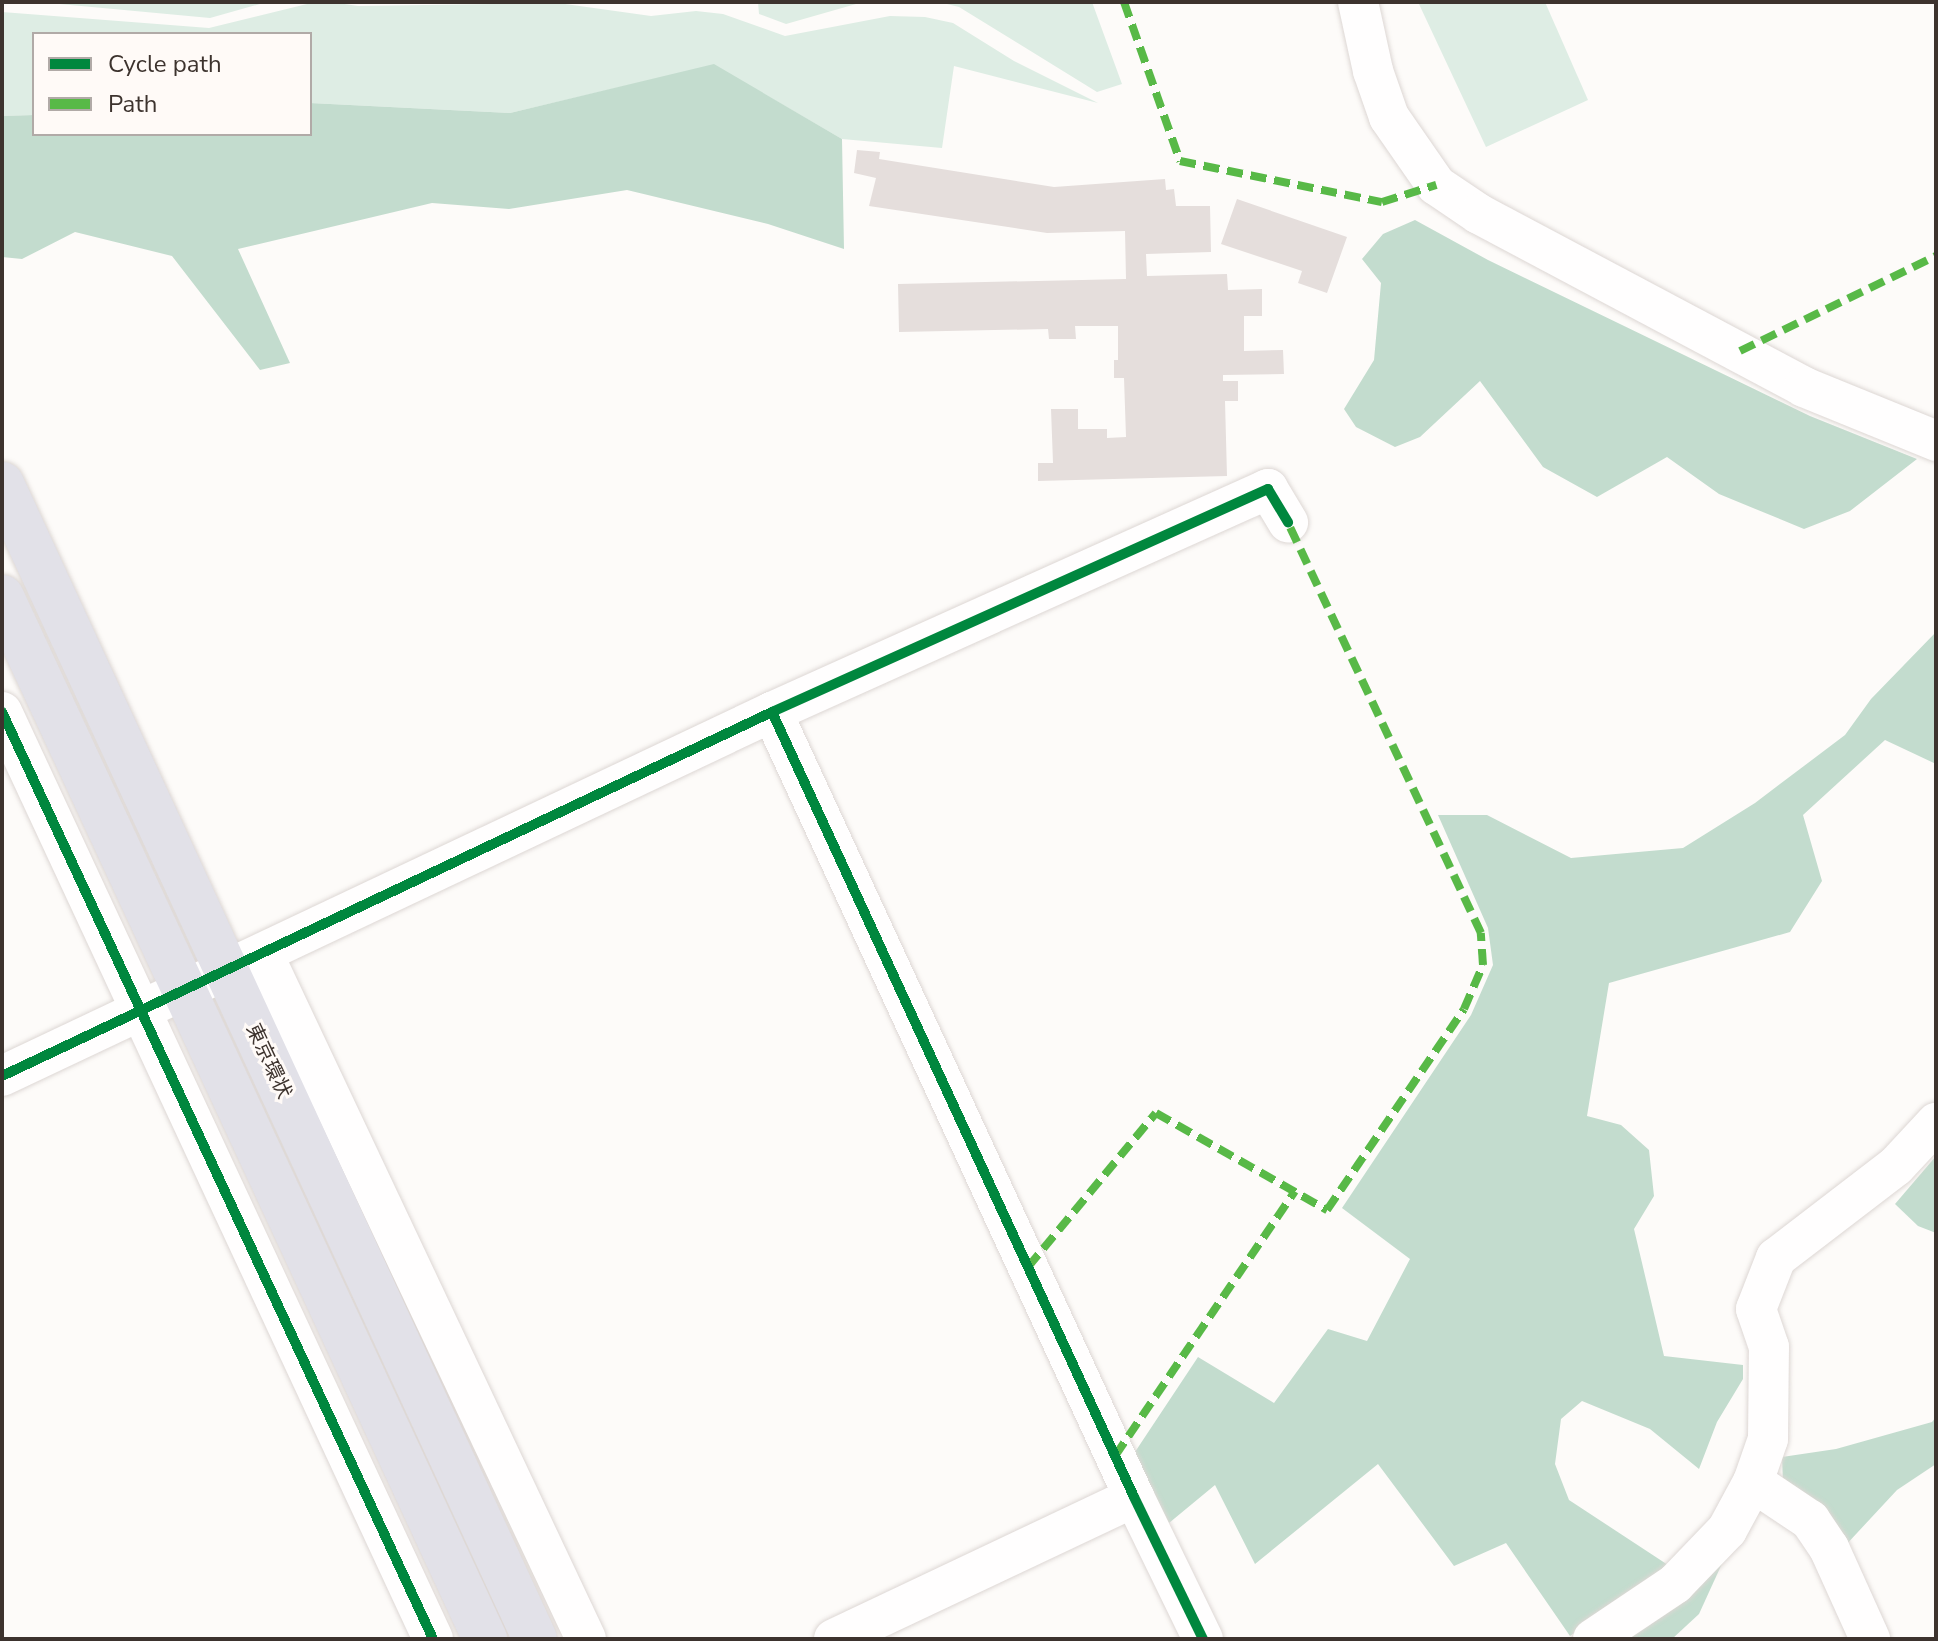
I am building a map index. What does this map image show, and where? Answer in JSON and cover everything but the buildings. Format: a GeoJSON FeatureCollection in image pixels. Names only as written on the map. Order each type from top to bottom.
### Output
{"type":"FeatureCollection","features":[{"type":"Feature","properties":{"kind":"highway","name":"東京環状"},"geometry":{"type":"LineString","coordinates":[[2,484],[245,962],[535,1639]]}},
{"type":"Feature","properties":{"kind":"highway"},"geometry":{"type":"LineString","coordinates":[[2,597],[485,1639]]}},
{"type":"Feature","properties":{"kind":"street"},"geometry":{"type":"LineString","coordinates":[[1358,2],[1373,71],[1389,117],[1436,185],[1479,214],[1804,387],[1936,441]]}},
{"type":"Feature","properties":{"kind":"street"},"geometry":{"type":"LineString","coordinates":[[2,1076],[772,712],[1268,489],[1288,522]]}},
{"type":"Feature","properties":{"kind":"street"},"geometry":{"type":"LineString","coordinates":[[2,712],[433,1639]]}},
{"type":"Feature","properties":{"kind":"street"},"geometry":{"type":"LineString","coordinates":[[772,712],[1134,1497],[1203,1639]]}},
{"type":"Feature","properties":{"kind":"street"},"geometry":{"type":"LineString","coordinates":[[245,962],[586,1639]]}},
{"type":"Feature","properties":{"kind":"street"},"geometry":{"type":"LineString","coordinates":[[1593,1639],[1675,1584],[1727,1530],[1753,1482],[1768,1439],[1769,1347],[1756,1309],[1776,1258],[1896,1166],[1936,1123]]}},
{"type":"Feature","properties":{"kind":"street"},"geometry":{"type":"LineString","coordinates":[[1753,1482],[1810,1520],[1829,1548],[1870,1639]]}},
{"type":"Feature","properties":{"kind":"street"},"geometry":{"type":"LineString","coordinates":[[834,1639],[1134,1497]]}},
{"type":"Feature","properties":{"kind":"shaded area"},"geometry":{"type":"Polygon","coordinates":[[[38,2],[267,2],[210,18],[38,2]]]}},
{"type":"Feature","properties":{"kind":"shaded area"},"geometry":{"type":"Polygon","coordinates":[[[758,2],[863,2],[786,24],[759,14],[758,2]]]}},
{"type":"Feature","properties":{"kind":"shaded area"},"geometry":{"type":"Polygon","coordinates":[[[939,2],[1092,2],[1122,84],[1097,92],[959,7],[939,2]]]}},
{"type":"Feature","properties":{"kind":"shaded area"},"geometry":{"type":"Polygon","coordinates":[[[1418,2],[1545,2],[1588,100],[1486,147],[1418,2]]]}},
{"type":"Feature","properties":{"kind":"shaded area"},"geometry":{"type":"Polygon","coordinates":[[[558,3],[651,16],[696,11],[723,14],[785,36],[890,16],[925,17],[953,23],[1014,61],[1098,103],[954,66],[942,148],[842,139],[714,65],[510,113],[312,103],[312,32],[32,32],[32,115],[2,116],[2,12],[209,28],[307,4],[558,3]]]}},
{"type":"Feature","properties":{"kind":"green space"},"geometry":{"type":"Polygon","coordinates":[[[714,64],[842,139],[844,249],[768,224],[627,190],[509,209],[432,203],[238,249],[290,363],[260,370],[172,256],[75,232],[22,259],[2,257],[2,116],[32,115],[32,136],[312,136],[312,103],[510,113],[714,64]]]}},
{"type":"Feature","properties":{"kind":"green space"},"geometry":{"type":"Polygon","coordinates":[[[1415,220],[1488,260],[1810,416],[1917,459],[1850,511],[1804,529],[1719,494],[1667,457],[1597,497],[1543,467],[1480,381],[1420,437],[1395,447],[1356,427],[1344,409],[1374,360],[1381,283],[1362,259],[1383,234],[1415,220]]]}},
{"type":"Feature","properties":{"kind":"green space"},"geometry":{"type":"Polygon","coordinates":[[[1936,632],[1936,764],[1885,740],[1803,815],[1822,881],[1790,932],[1609,983],[1587,1116],[1621,1125],[1649,1150],[1654,1196],[1634,1229],[1664,1356],[1743,1365],[1743,1379],[1717,1422],[1699,1469],[1650,1429],[1582,1401],[1561,1419],[1555,1464],[1569,1500],[1668,1565],[1570,1636],[1506,1543],[1454,1566],[1378,1464],[1255,1564],[1215,1485],[1169,1523],[1133,1455],[1198,1357],[1274,1403],[1328,1329],[1367,1341],[1410,1259],[1342,1208],[1471,1015],[1493,965],[1488,928],[1438,815],[1487,815],[1571,858],[1683,848],[1755,803],[1845,735],[1871,699],[1936,632]]]}},
{"type":"Feature","properties":{"kind":"green space"},"geometry":{"type":"Polygon","coordinates":[[[1936,1156],[1936,1233],[1918,1226],[1895,1204],[1936,1156]]]}},
{"type":"Feature","properties":{"kind":"green space"},"geometry":{"type":"Polygon","coordinates":[[[1936,1417],[1936,1464],[1897,1490],[1844,1547],[1783,1484],[1782,1457],[1836,1449],[1932,1422],[1936,1417]]]}},
{"type":"Feature","properties":{"kind":"green space"},"geometry":{"type":"Polygon","coordinates":[[[1730,1546],[1699,1614],[1672,1639],[1612,1639],[1730,1546]]]}},
{"type":"Feature","properties":{"kind":"marked path"},"geometry":{"type":"LineString","coordinates":[[1124,2],[1180,161],[1382,202],[1436,185]]}},
{"type":"Feature","properties":{"kind":"marked path"},"geometry":{"type":"LineString","coordinates":[[1740,351],[1936,256]]}},
{"type":"Feature","properties":{"kind":"marked path"},"geometry":{"type":"LineString","coordinates":[[1028,1267],[1156,1113],[1327,1210],[1464,1009],[1483,965],[1481,933],[1288,522]]}},
{"type":"Feature","properties":{"kind":"marked path"},"geometry":{"type":"LineString","coordinates":[[1115,1456],[1295,1191]]}},
{"type":"Feature","properties":{"kind":"cycle path"},"geometry":{"type":"LineString","coordinates":[[2,1076],[772,712],[1268,489],[1288,522]]}},
{"type":"Feature","properties":{"kind":"cycle path"},"geometry":{"type":"LineString","coordinates":[[2,712],[433,1639]]}},
{"type":"Feature","properties":{"kind":"cycle path"},"geometry":{"type":"LineString","coordinates":[[772,712],[1134,1497],[1203,1639]]}}]}
